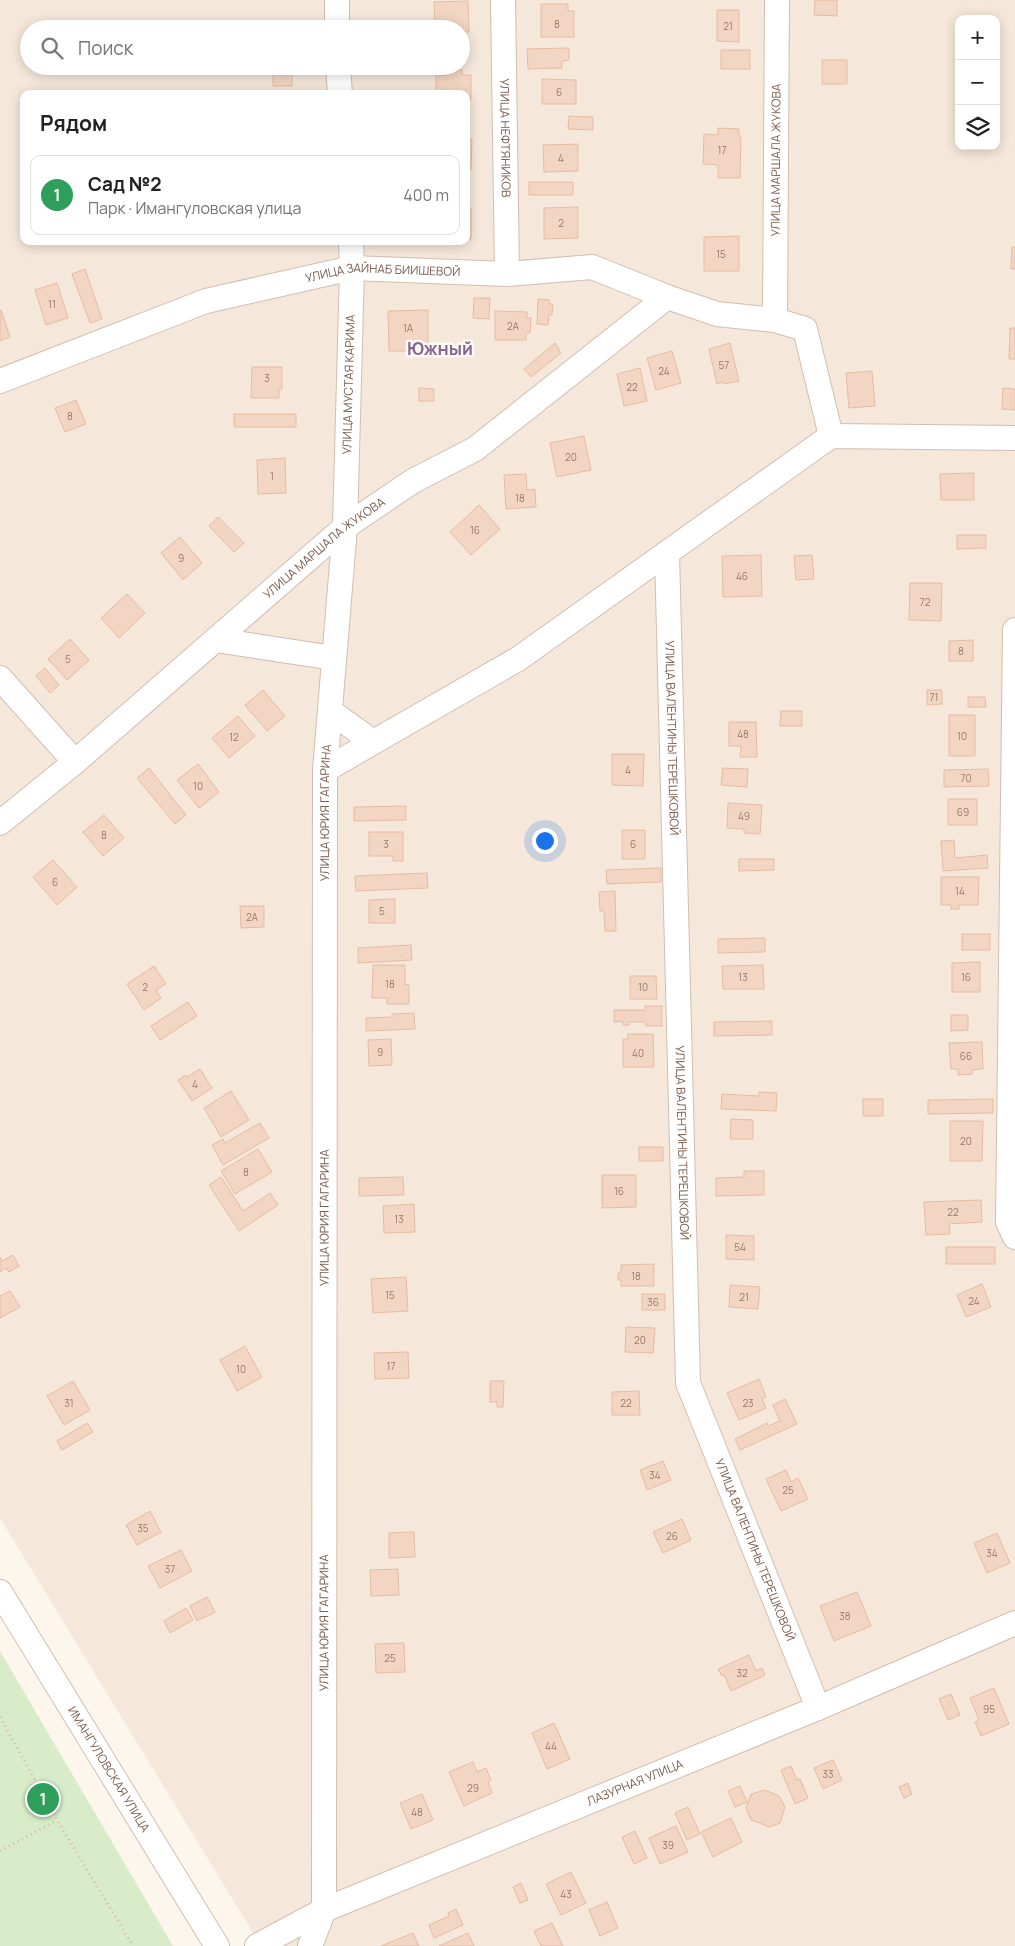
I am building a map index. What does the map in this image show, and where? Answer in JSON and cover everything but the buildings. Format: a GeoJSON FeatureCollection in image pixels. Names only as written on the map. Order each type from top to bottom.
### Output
{"type":"FeatureCollection","features":[{"type":"Feature","properties":{"kind":"street"},"geometry":{"type":"LineString","coordinates":[[336,0],[336,20]]}},
{"type":"Feature","properties":{"kind":"street","name":"УЛИЦА НЕФТЯНИКОВ"},"geometry":{"type":"LineString","coordinates":[[503,0],[507,274]]}},
{"type":"Feature","properties":{"kind":"street","name":"УЛИЦА МАРШАЛА ЖУКОВА"},"geometry":{"type":"LineString","coordinates":[[775,320],[777,0]]}},
{"type":"Feature","properties":{"kind":"street"},"geometry":{"type":"LineString","coordinates":[[339,75],[340,90]]}},
{"type":"Feature","properties":{"kind":"street","name":"УЛИЦА МУСТАЯ КАРИМА"},"geometry":{"type":"LineString","coordinates":[[345,527],[352,268],[350,245]]}},
{"type":"Feature","properties":{"kind":"street","name":"УЛИЦА ЗАЙНАБ БИИШЕВОЙ"},"geometry":{"type":"LineString","coordinates":[[0,381],[206,301],[352,268],[507,274],[592,267],[667,297],[717,314],[775,320],[805,328],[831,436]]}},
{"type":"Feature","properties":{"kind":"street","name":"УЛИЦА МАРШАЛА ЖУКОВА"},"geometry":{"type":"LineString","coordinates":[[0,823],[75,762],[345,527],[412,481],[474,449],[667,297]]}},
{"type":"Feature","properties":{"kind":"street"},"geometry":{"type":"LineString","coordinates":[[325,770],[518,659],[831,436],[1015,438]]}},
{"type":"Feature","properties":{"kind":"street","name":"УЛИЦА ЮРИЯ ГАГАРИНА"},"geometry":{"type":"LineString","coordinates":[[324,1910],[325,770],[345,527]]}},
{"type":"Feature","properties":{"kind":"street","name":"УЛИЦА ВАЛЕНТИНЫ ТЕРЕШКОВОЙ"},"geometry":{"type":"LineString","coordinates":[[667,553],[688,1383],[818,1708]]}},
{"type":"Feature","properties":{"kind":"street"},"geometry":{"type":"LineString","coordinates":[[1015,630],[1008,1222],[1015,1237]]}},
{"type":"Feature","properties":{"kind":"street"},"geometry":{"type":"LineString","coordinates":[[216,640],[334,658]]}},
{"type":"Feature","properties":{"kind":"street"},"geometry":{"type":"LineString","coordinates":[[0,678],[75,762]]}},
{"type":"Feature","properties":{"kind":"street"},"geometry":{"type":"LineString","coordinates":[[330,711],[373,742]]}},
{"type":"Feature","properties":{"kind":"street","name":"ИМАНГУЛОВСКАЯ УЛИЦА"},"geometry":{"type":"LineString","coordinates":[[0,1592],[216,1946]]}},
{"type":"Feature","properties":{"kind":"street","name":"ЛАЗУРНАЯ УЛИЦА"},"geometry":{"type":"LineString","coordinates":[[257,1946],[324,1910],[818,1708],[1015,1623]]}},
{"type":"Feature","properties":{"kind":"street"},"geometry":{"type":"LineString","coordinates":[[310,1946],[324,1910]]}},
{"type":"Feature","properties":{"kind":"path"},"geometry":{"type":"LineString","coordinates":[[0,1717],[57,1820],[133,1946]]}},
{"type":"Feature","properties":{"kind":"path"},"geometry":{"type":"LineString","coordinates":[[0,1851],[57,1820]]}},
{"type":"Feature","properties":{"kind":"shaded area"},"geometry":{"type":"Polygon","coordinates":[[[0,0],[1015,0],[1015,1946],[261,1946],[0,1518],[0,0]]]}},
{"type":"Feature","properties":{"kind":"green space"},"geometry":{"type":"Polygon","coordinates":[[[0,1651],[173,1946],[0,1946],[0,1651]]]}},
{"type":"Feature","properties":{"kind":"place","name":"Сад №2"},"geometry":{"type":"Point","coordinates":[43,1799]}},
{"type":"Feature","properties":{"kind":"district","name":"Южный"},"geometry":{"type":"Point","coordinates":[440,349]}}]}
